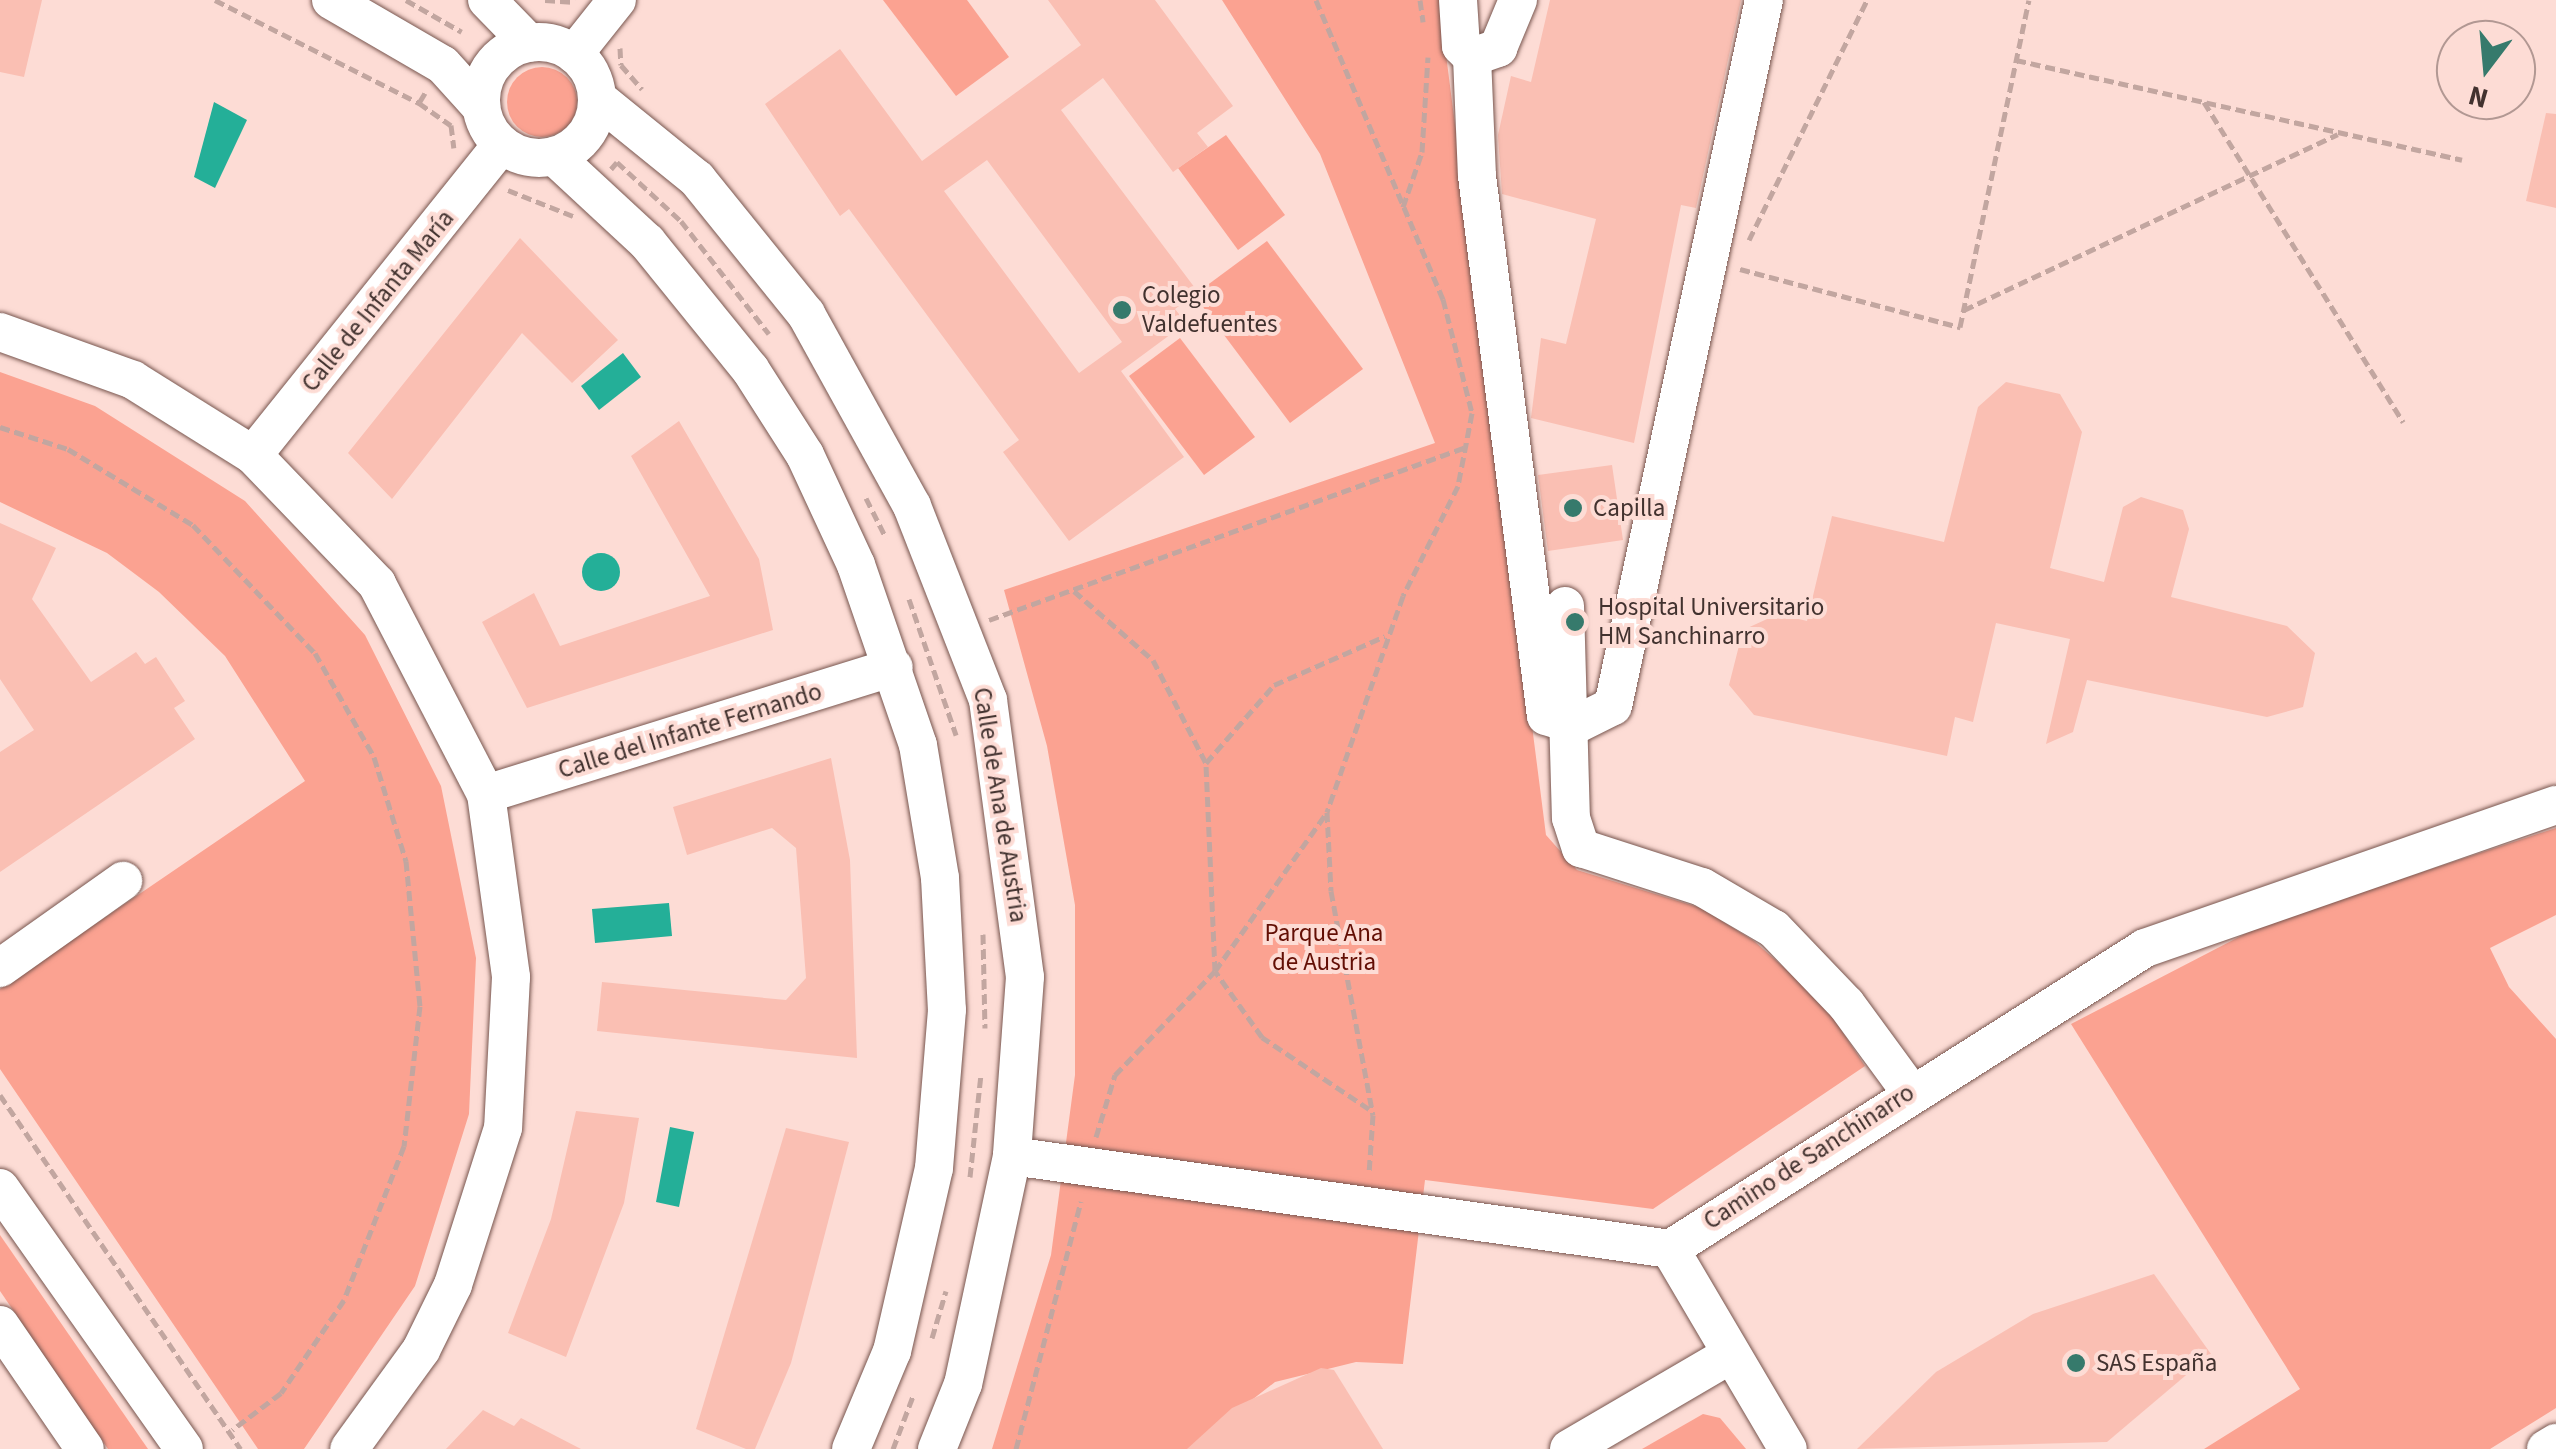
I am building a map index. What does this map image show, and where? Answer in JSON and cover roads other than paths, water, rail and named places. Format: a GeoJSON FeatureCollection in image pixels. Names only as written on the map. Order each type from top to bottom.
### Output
{"type":"FeatureCollection","features":[{"type":"Feature","properties":{"kind":"street"},"geometry":{"type":"LineString","coordinates":[[331,0],[453,48],[501,145],[554,156],[593,190],[750,369],[805,455],[894,667],[918,745],[940,878],[947,1010],[934,1168],[892,1351],[851,1449]]}},
{"type":"Feature","properties":{"kind":"street"},"geometry":{"type":"LineString","coordinates":[[1458,0],[1461,46],[1472,57],[1477,176],[1546,716],[1575,725],[1613,706],[1764,0]]}},
{"type":"Feature","properties":{"kind":"street"},"geometry":{"type":"LineString","coordinates":[[1472,57],[1498,48],[1518,0]]}},
{"type":"Feature","properties":{"kind":"street"},"geometry":{"type":"LineString","coordinates":[[574,54],[603,2]]}},
{"type":"Feature","properties":{"kind":"street"},"geometry":{"type":"LineString","coordinates":[[479,8],[529,43],[574,54],[597,98],[586,134],[554,156]]}},
{"type":"Feature","properties":{"kind":"street"},"geometry":{"type":"LineString","coordinates":[[481,107],[488,73],[529,43]]}},
{"type":"Feature","properties":{"kind":"street","name":"Calle de Ana de Austria"},"geometry":{"type":"LineString","coordinates":[[597,98],[644,128],[806,314],[925,539],[988,700],[1025,977],[1012,1156],[963,1384],[937,1449]]}},
{"type":"Feature","properties":{"kind":"street","name":"Calle de Infanta María"},"geometry":{"type":"LineString","coordinates":[[253,455],[501,145]]}},
{"type":"Feature","properties":{"kind":"street"},"geometry":{"type":"LineString","coordinates":[[0,332],[133,380],[253,455],[377,584],[420,650],[486,794],[511,977],[503,1128],[445,1301],[350,1449]]}},
{"type":"Feature","properties":{"kind":"street"},"geometry":{"type":"LineString","coordinates":[[1565,606],[1575,725],[1571,818],[1581,848],[1702,886],[1774,929],[1846,1004],[1910,1090]]}},
{"type":"Feature","properties":{"kind":"street","name":"Calle del Infante Fernando"},"geometry":{"type":"LineString","coordinates":[[486,794],[894,667]]}},
{"type":"Feature","properties":{"kind":"street","name":"Camino de Sanchinarro"},"geometry":{"type":"LineString","coordinates":[[1670,1249],[1910,1090],[2145,948],[2556,805]]}},
{"type":"Feature","properties":{"kind":"street"},"geometry":{"type":"LineString","coordinates":[[0,968],[123,881]]}},
{"type":"Feature","properties":{"kind":"street"},"geometry":{"type":"LineString","coordinates":[[1012,1156],[1670,1249],[1728,1356],[1788,1449]]}},
{"type":"Feature","properties":{"kind":"street"},"geometry":{"type":"LineString","coordinates":[[0,1188],[184,1449]]}},
{"type":"Feature","properties":{"kind":"street"},"geometry":{"type":"LineString","coordinates":[[0,1325],[84,1449]]}},
{"type":"Feature","properties":{"kind":"street"},"geometry":{"type":"LineString","coordinates":[[1569,1449],[1728,1356]]}},
{"type":"Feature","properties":{"kind":"street"},"geometry":{"type":"LineString","coordinates":[[2546,1449],[2556,1442]]}},
{"type":"Feature","properties":{"kind":"water"},"geometry":{"type":"Polygon","coordinates":[[[214,102],[247,120],[215,188],[194,177],[214,102]]]}},
{"type":"Feature","properties":{"kind":"water"},"geometry":{"type":"Polygon","coordinates":[[[623,353],[641,377],[599,410],[581,386],[623,353]]]}},
{"type":"Feature","properties":{"kind":"water"},"geometry":{"type":"Polygon","coordinates":[[[601,553],[614,559],[620,572],[614,585],[601,591],[588,585],[582,572],[588,559],[601,553]]]}},
{"type":"Feature","properties":{"kind":"water"},"geometry":{"type":"Polygon","coordinates":[[[669,903],[672,936],[595,943],[592,909],[669,903]]]}},
{"type":"Feature","properties":{"kind":"water"},"geometry":{"type":"Polygon","coordinates":[[[670,1127],[694,1132],[679,1207],[656,1202],[670,1127]]]}},
{"type":"Feature","properties":{"kind":"place","name":"Colegio Valdefuentes"},"geometry":{"type":"Point","coordinates":[1122,310]}},
{"type":"Feature","properties":{"kind":"place","name":"Capilla"},"geometry":{"type":"Point","coordinates":[1573,508]}},
{"type":"Feature","properties":{"kind":"place","name":"Hospital Universitario HM Sanchinarro"},"geometry":{"type":"Point","coordinates":[1575,622]}},
{"type":"Feature","properties":{"kind":"place","name":"SAS España"},"geometry":{"type":"Point","coordinates":[2076,1363]}},
{"type":"Feature","properties":{"kind":"park label","name":"Parque Ana de Austria"},"geometry":{"type":"Point","coordinates":[1324,948]}}]}
